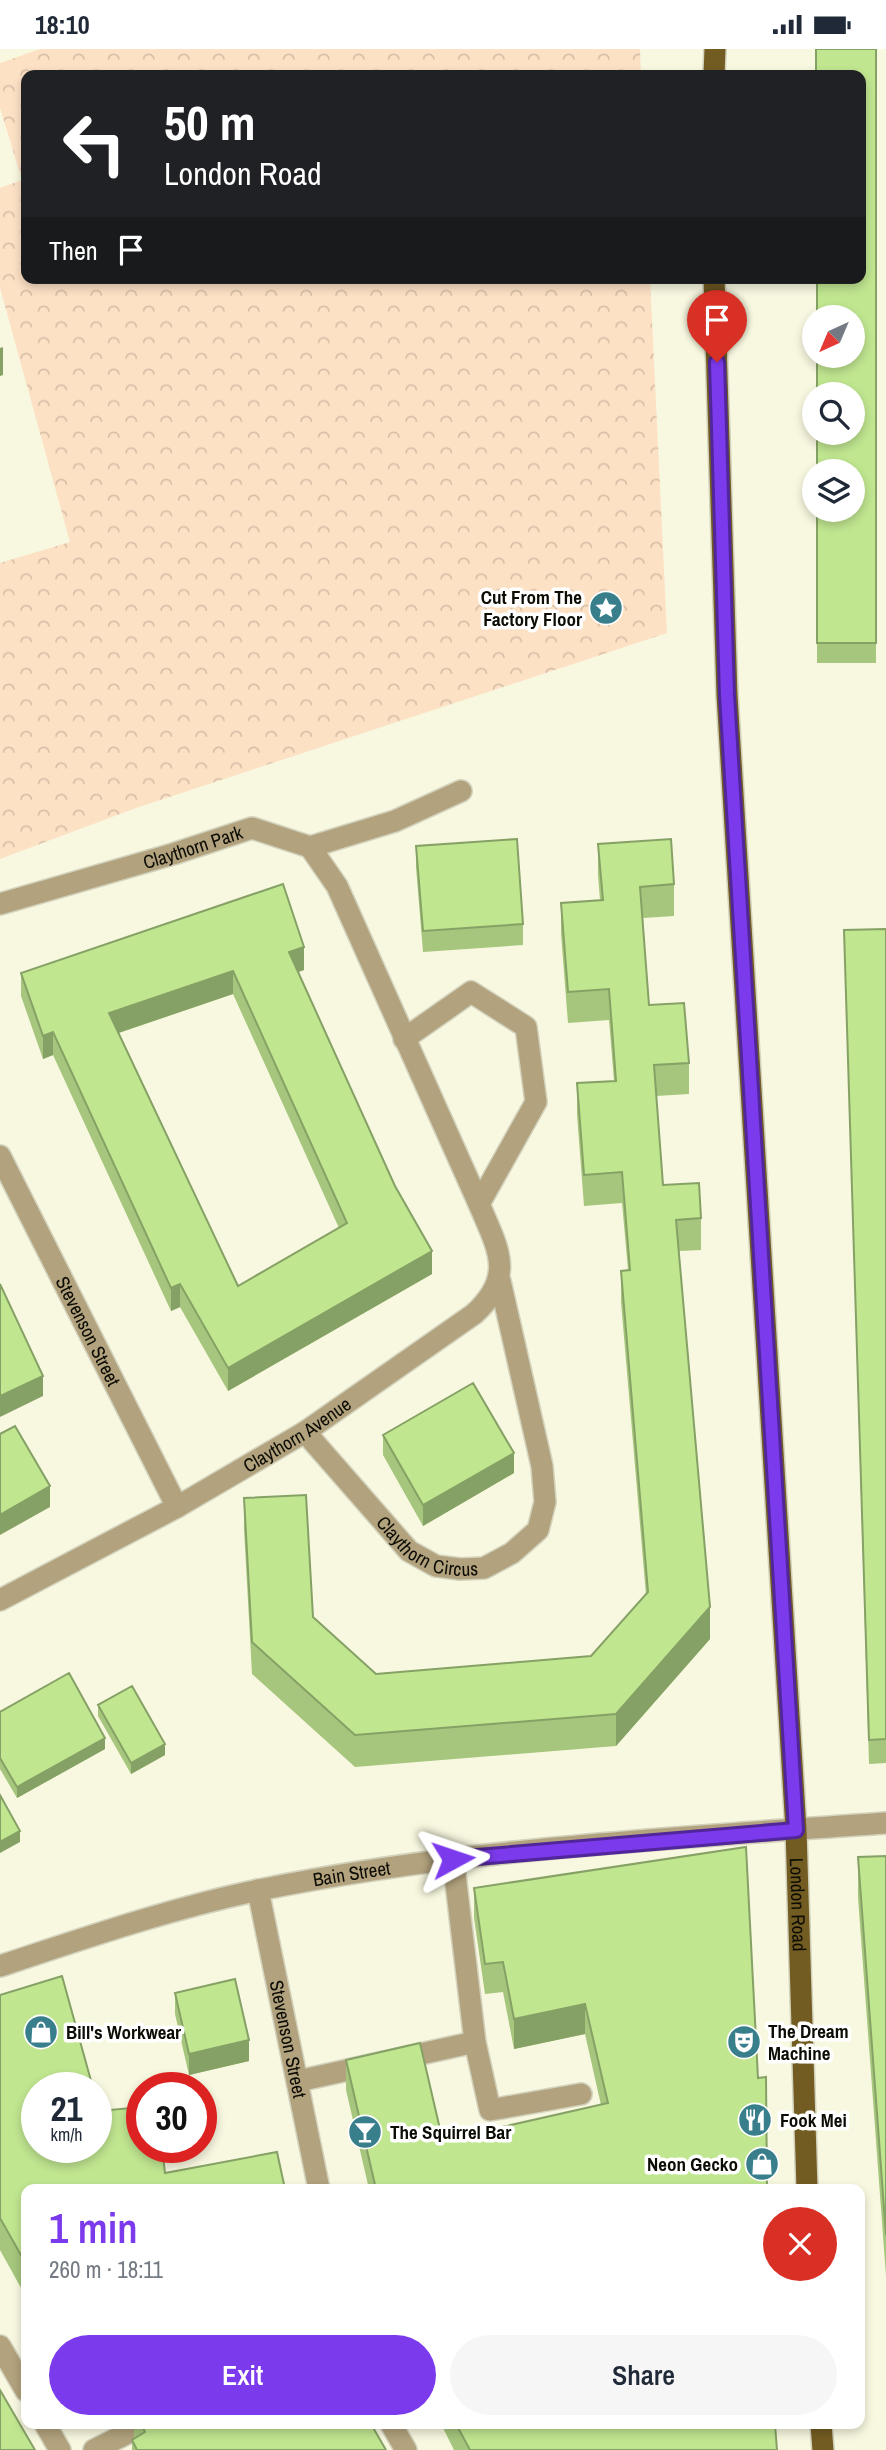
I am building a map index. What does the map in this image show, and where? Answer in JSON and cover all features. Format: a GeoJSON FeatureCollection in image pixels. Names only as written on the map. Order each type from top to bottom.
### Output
{"type":"FeatureCollection","features":[{"type":"Feature","properties":{"kind":"main road"},"geometry":{"type":"LineString","coordinates":[[715,49],[715,70]]}},
{"type":"Feature","properties":{"kind":"main road","name":"London Road"},"geometry":{"type":"LineString","coordinates":[[715,284],[728,708],[796,1830],[807,2184]]}},
{"type":"Feature","properties":{"kind":"main road"},"geometry":{"type":"LineString","coordinates":[[821,2429],[823,2450]]}},
{"type":"Feature","properties":{"kind":"street"},"geometry":{"type":"LineString","coordinates":[[461,790],[396,821],[310,847],[337,885],[479,1204],[499,1252],[500,1281]]}},
{"type":"Feature","properties":{"kind":"street","name":"Claythorn Park"},"geometry":{"type":"LineString","coordinates":[[0,904],[173,855],[252,828],[310,847]]}},
{"type":"Feature","properties":{"kind":"street"},"geometry":{"type":"LineString","coordinates":[[404,1039],[471,992],[526,1027],[536,1102],[479,1204]]}},
{"type":"Feature","properties":{"kind":"street","name":"Stevenson Street"},"geometry":{"type":"LineString","coordinates":[[0,1156],[177,1507]]}},
{"type":"Feature","properties":{"kind":"street","name":"Claythorn Avenue"},"geometry":{"type":"LineString","coordinates":[[0,1600],[177,1507],[305,1432],[474,1314],[500,1281]]}},
{"type":"Feature","properties":{"kind":"street","name":"Claythorn Circus"},"geometry":{"type":"LineString","coordinates":[[305,1432],[408,1551],[436,1566],[460,1569],[484,1568],[512,1553],[538,1529],[545,1502],[542,1465],[500,1281]]}},
{"type":"Feature","properties":{"kind":"street","name":"Bain Street"},"geometry":{"type":"LineString","coordinates":[[0,1966],[94,1935],[258,1890],[453,1859],[886,1823]]}},
{"type":"Feature","properties":{"kind":"street"},"geometry":{"type":"LineString","coordinates":[[453,1859],[475,2042],[490,2110],[581,2094]]}},
{"type":"Feature","properties":{"kind":"street","name":"Stevenson Street"},"geometry":{"type":"LineString","coordinates":[[258,1890],[318,2184]]}},
{"type":"Feature","properties":{"kind":"street"},"geometry":{"type":"LineString","coordinates":[[298,2081],[475,2042]]}},
{"type":"Feature","properties":{"kind":"street"},"geometry":{"type":"LineString","coordinates":[[0,2346],[21,2382]]}},
{"type":"Feature","properties":{"kind":"street"},"geometry":{"type":"LineString","coordinates":[[48,2429],[60,2450]]}},
{"type":"Feature","properties":{"kind":"street"},"geometry":{"type":"LineString","coordinates":[[94,2450],[136,2429]]}},
{"type":"Feature","properties":{"kind":"street"},"geometry":{"type":"LineString","coordinates":[[394,2429],[406,2450]]}},
{"type":"Feature","properties":{"kind":"green space"},"geometry":{"type":"Polygon","coordinates":[[[40,49],[640,49],[641,70],[21,70],[21,177],[0,108],[0,63],[40,49]]]}},
{"type":"Feature","properties":{"kind":"green space"},"geometry":{"type":"Polygon","coordinates":[[[21,180],[21,284],[650,284],[667,633],[136,808],[0,859],[0,563],[70,542],[0,288],[0,188],[21,180]]]}},
{"type":"Feature","properties":{"kind":"building"},"geometry":{"type":"Polygon","coordinates":[[[816,49],[876,49],[876,643],[817,643],[817,522],[865,522],[865,459],[817,459],[817,445],[865,445],[865,382],[817,382],[817,368],[865,368],[865,305],[817,305],[817,284],[866,284],[866,70],[816,70],[816,49]]]}},
{"type":"Feature","properties":{"kind":"building"},"geometry":{"type":"Polygon","coordinates":[[[517,839],[523,924],[423,931],[416,846],[517,839]]]}},
{"type":"Feature","properties":{"kind":"building"},"geometry":{"type":"Polygon","coordinates":[[[671,839],[674,884],[640,887],[649,1005],[684,1003],[689,1063],[654,1065],[663,1185],[699,1183],[701,1218],[676,1220],[710,1607],[616,1714],[355,1735],[252,1642],[244,1498],[306,1495],[313,1617],[376,1674],[591,1656],[648,1592],[621,1271],[630,1270],[622,1172],[584,1175],[577,1083],[616,1081],[609,989],[568,992],[561,903],[603,900],[598,844],[671,839]]]}},
{"type":"Feature","properties":{"kind":"building"},"geometry":{"type":"Polygon","coordinates":[[[283,884],[304,947],[289,952],[395,1186],[432,1251],[228,1368],[180,1284],[171,1288],[53,1032],[43,1036],[21,973],[283,884]],[[233,971],[109,1013],[238,1286],[347,1223],[233,971]]]}},
{"type":"Feature","properties":{"kind":"building"},"geometry":{"type":"Polygon","coordinates":[[[886,929],[886,1739],[869,1740],[844,930],[886,929]]]}},
{"type":"Feature","properties":{"kind":"building"},"geometry":{"type":"Polygon","coordinates":[[[0,1284],[43,1376],[0,1396],[0,1284]]]}},
{"type":"Feature","properties":{"kind":"building"},"geometry":{"type":"Polygon","coordinates":[[[473,1383],[514,1453],[423,1505],[383,1435],[473,1383]]]}},
{"type":"Feature","properties":{"kind":"building"},"geometry":{"type":"Polygon","coordinates":[[[15,1426],[50,1486],[0,1515],[0,1434],[15,1426]]]}},
{"type":"Feature","properties":{"kind":"building"},"geometry":{"type":"Polygon","coordinates":[[[69,1673],[105,1738],[17,1787],[0,1758],[0,1712],[69,1673]]]}},
{"type":"Feature","properties":{"kind":"building"},"geometry":{"type":"Polygon","coordinates":[[[132,1686],[165,1744],[131,1763],[98,1705],[132,1686]]]}},
{"type":"Feature","properties":{"kind":"building"},"geometry":{"type":"Polygon","coordinates":[[[0,1795],[20,1831],[0,1842],[0,1795]]]}},
{"type":"Feature","properties":{"kind":"building"},"geometry":{"type":"Polygon","coordinates":[[[746,1847],[758,2078],[766,2077],[767,2184],[375,2184],[346,2060],[420,2043],[440,2129],[471,2134],[608,2103],[585,2004],[514,2019],[503,1962],[485,1964],[474,1888],[746,1847]]]}},
{"type":"Feature","properties":{"kind":"building"},"geometry":{"type":"Polygon","coordinates":[[[886,1856],[886,2235],[858,1857],[886,1856]]]}},
{"type":"Feature","properties":{"kind":"building"},"geometry":{"type":"Polygon","coordinates":[[[62,1976],[89,2072],[21,2072],[21,2163],[112,2163],[112,2110],[126,2108],[126,2163],[164,2163],[165,2173],[277,2152],[284,2184],[21,2184],[21,2255],[0,2218],[0,1995],[62,1976]]]}},
{"type":"Feature","properties":{"kind":"building"},"geometry":{"type":"Polygon","coordinates":[[[235,1979],[249,2040],[189,2054],[175,1993],[235,1979]]]}},
{"type":"Feature","properties":{"kind":"building"},"geometry":{"type":"Polygon","coordinates":[[[0,2390],[35,2450],[0,2450],[0,2390]]]}},
{"type":"Feature","properties":{"kind":"building"},"geometry":{"type":"Polygon","coordinates":[[[144,2429],[374,2429],[386,2450],[137,2450],[132,2440],[145,2432],[144,2429]]]}},
{"type":"Feature","properties":{"kind":"building"},"geometry":{"type":"Polygon","coordinates":[[[459,2429],[775,2429],[777,2450],[470,2450],[459,2429]]]}},
{"type":"Feature","properties":{"kind":"place","name":"Cut From The Factory Floor"},"geometry":{"type":"Point","coordinates":[606,608]}},
{"type":"Feature","properties":{"kind":"place","name":"Bill's Workwear"},"geometry":{"type":"Point","coordinates":[41,2032]}},
{"type":"Feature","properties":{"kind":"place","name":"The Dream Machine"},"geometry":{"type":"Point","coordinates":[744,2042]}},
{"type":"Feature","properties":{"kind":"place","name":"Fook Mei"},"geometry":{"type":"Point","coordinates":[755,2120]}},
{"type":"Feature","properties":{"kind":"place","name":"The Squirrel Bar"},"geometry":{"type":"Point","coordinates":[365,2132]}},
{"type":"Feature","properties":{"kind":"place","name":"Neon Gecko"},"geometry":{"type":"Point","coordinates":[762,2164]}},
{"type":"Feature","properties":{"kind":"route"},"geometry":{"type":"LineString","coordinates":[[453,1859],[796,1830],[727,695],[717,362]]}}]}
